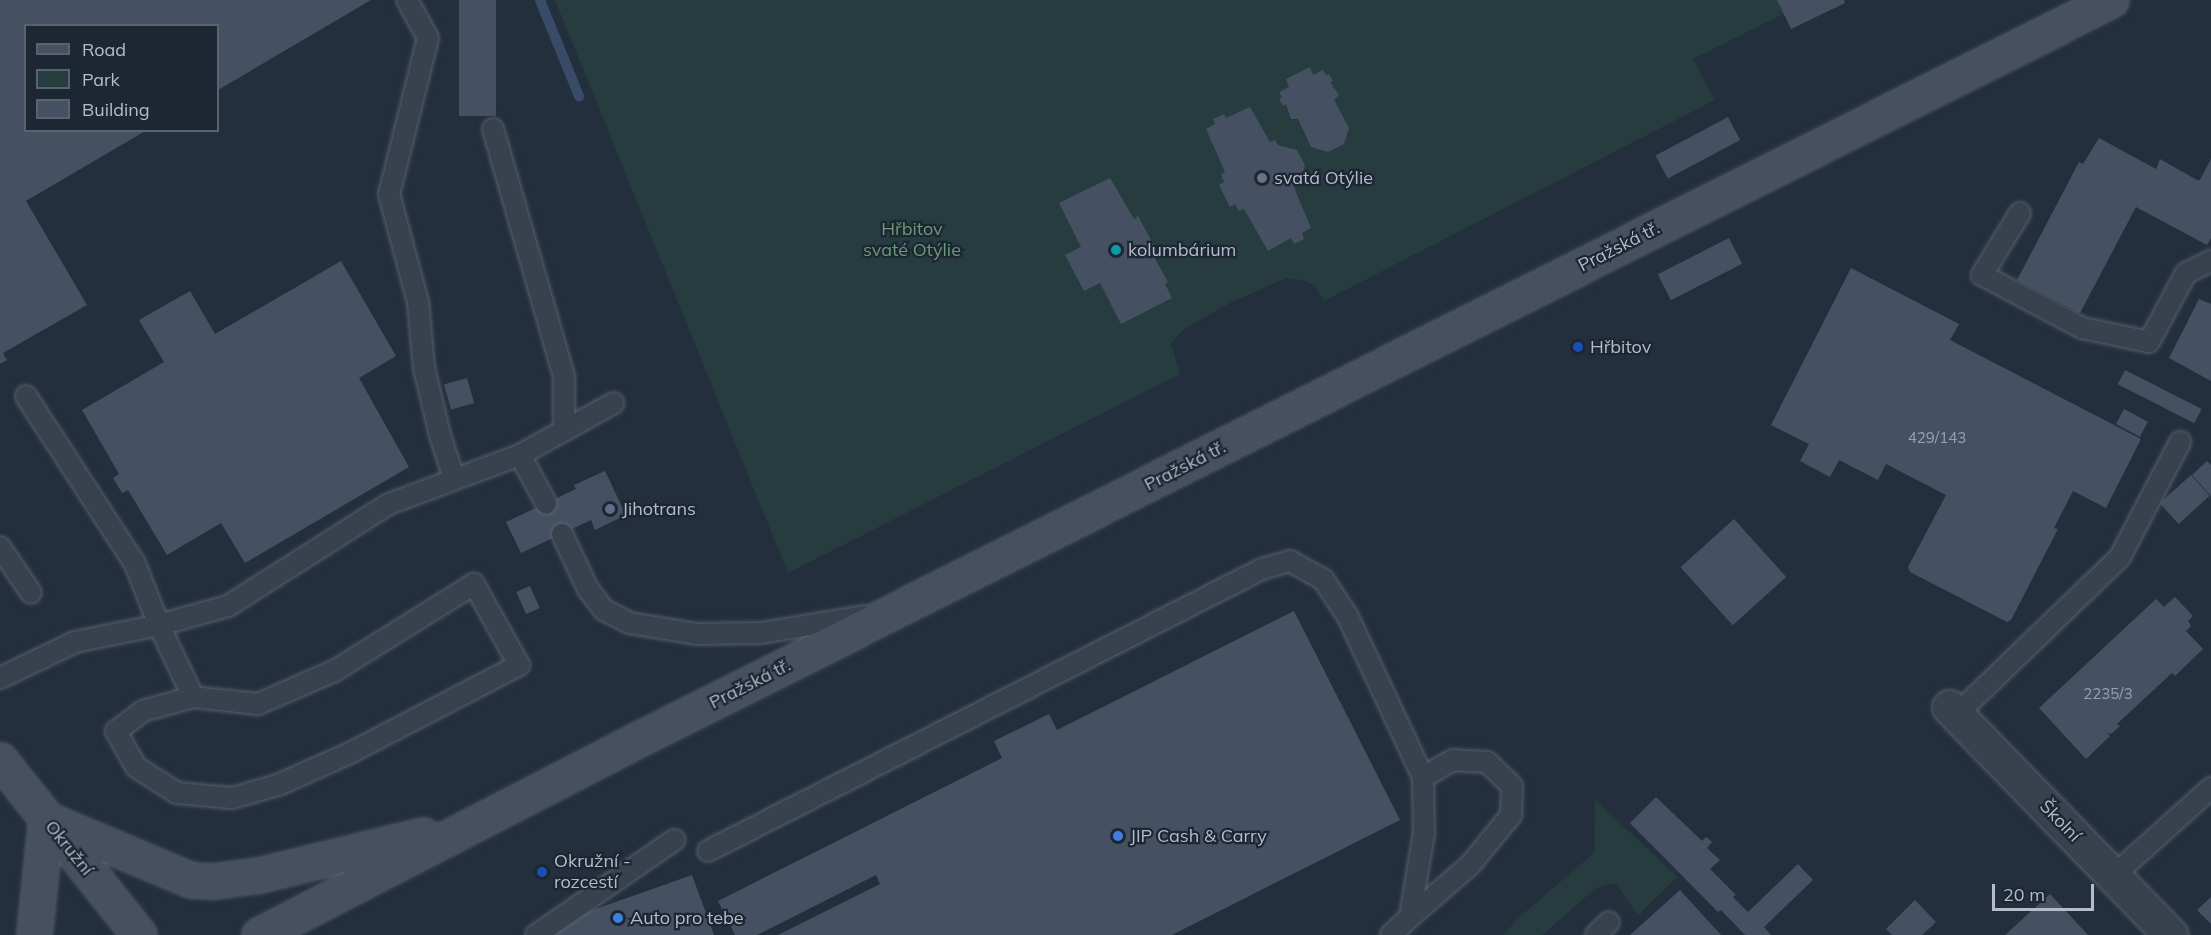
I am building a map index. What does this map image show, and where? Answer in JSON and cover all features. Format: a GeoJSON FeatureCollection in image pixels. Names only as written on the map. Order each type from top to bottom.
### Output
{"type":"FeatureCollection","features":[{"type":"Feature","properties":{"kind":"main road","name":"Pražská tř."},"geometry":{"type":"LineString","coordinates":[[259,935],[471,824],[2111,0]]}},
{"type":"Feature","properties":{"kind":"main road","name":"Okružní"},"geometry":{"type":"LineString","coordinates":[[0,760],[139,935]]}},
{"type":"Feature","properties":{"kind":"main road"},"geometry":{"type":"LineString","coordinates":[[34,935],[46,819],[191,880],[213,881],[259,875],[471,824]]}},
{"type":"Feature","properties":{"kind":"street","name":"Školní"},"geometry":{"type":"LineString","coordinates":[[1952,711],[2171,935]]}},
{"type":"Feature","properties":{"kind":"lane"},"geometry":{"type":"LineString","coordinates":[[407,0],[428,38],[389,194],[418,302],[424,368],[440,435],[454,480]]}},
{"type":"Feature","properties":{"kind":"lane"},"geometry":{"type":"LineString","coordinates":[[493,129],[564,376],[564,431]]}},
{"type":"Feature","properties":{"kind":"lane"},"geometry":{"type":"LineString","coordinates":[[2020,213],[1982,275],[2082,328],[2149,342],[2186,273],[2211,261]]}},
{"type":"Feature","properties":{"kind":"lane"},"geometry":{"type":"LineString","coordinates":[[26,396],[135,564],[159,625],[194,696]]}},
{"type":"Feature","properties":{"kind":"lane"},"geometry":{"type":"LineString","coordinates":[[0,678],[75,642],[159,625],[228,606],[389,504],[520,455],[614,404]]}},
{"type":"Feature","properties":{"kind":"lane"},"geometry":{"type":"LineString","coordinates":[[1952,711],[2120,557],[2180,442]]}},
{"type":"Feature","properties":{"kind":"lane"},"geometry":{"type":"LineString","coordinates":[[520,455],[546,503]]}},
{"type":"Feature","properties":{"kind":"lane"},"geometry":{"type":"LineString","coordinates":[[562,534],[594,596],[604,610],[629,623],[696,634],[761,633],[894,611]]}},
{"type":"Feature","properties":{"kind":"lane"},"geometry":{"type":"LineString","coordinates":[[0,547],[31,593]]}},
{"type":"Feature","properties":{"kind":"lane"},"geometry":{"type":"LineString","coordinates":[[708,851],[1262,569],[1290,561],[1323,579],[1348,617],[1423,777],[1424,833],[1410,917]]}},
{"type":"Feature","properties":{"kind":"lane"},"geometry":{"type":"LineString","coordinates":[[474,584],[519,665],[350,753],[278,785],[232,798],[177,793],[136,767],[116,730],[143,711],[194,696],[258,704],[334,671],[474,584]]}},
{"type":"Feature","properties":{"kind":"lane"},"geometry":{"type":"LineString","coordinates":[[1391,935],[1470,864],[1511,815],[1512,786],[1487,762],[1454,760],[1423,777]]}},
{"type":"Feature","properties":{"kind":"lane"},"geometry":{"type":"LineString","coordinates":[[2113,876],[2211,788]]}},
{"type":"Feature","properties":{"kind":"lane"},"geometry":{"type":"LineString","coordinates":[[536,935],[674,840]]}},
{"type":"Feature","properties":{"kind":"green space","name":"Hřbitov svaté Otýlie"},"geometry":{"type":"Polygon","coordinates":[[[555,0],[1811,0],[1693,59],[1715,100],[1324,301],[1315,286],[1302,280],[1286,278],[1230,303],[1183,330],[1171,343],[1180,374],[788,573],[555,0]]]}},
{"type":"Feature","properties":{"kind":"green space"},"geometry":{"type":"Polygon","coordinates":[[[1595,799],[1677,877],[1638,915],[1615,883],[1596,888],[1542,935],[1504,935],[1517,919],[1594,853],[1595,799]]]}},
{"type":"Feature","properties":{"kind":"building"},"geometry":{"type":"Polygon","coordinates":[[[0,0],[371,0],[219,89],[219,24],[24,24],[24,132],[144,132],[26,201],[87,305],[3,353],[7,360],[0,364],[0,0]]]}},
{"type":"Feature","properties":{"kind":"building"},"geometry":{"type":"Polygon","coordinates":[[[459,0],[496,0],[496,116],[459,116],[459,0]]]}},
{"type":"Feature","properties":{"kind":"building"},"geometry":{"type":"Polygon","coordinates":[[[1777,0],[1844,0],[1845,3],[1791,29],[1777,0]]]}},
{"type":"Feature","properties":{"kind":"building"},"geometry":{"type":"Polygon","coordinates":[[[1310,67],[1313,75],[1323,70],[1326,75],[1329,74],[1333,81],[1330,82],[1339,95],[1334,100],[1349,128],[1344,144],[1328,152],[1311,147],[1298,119],[1291,119],[1286,104],[1283,106],[1279,99],[1282,97],[1279,92],[1289,87],[1286,79],[1310,67]]]}},
{"type":"Feature","properties":{"kind":"building","name":"svatá Otýlie"},"geometry":{"type":"Polygon","coordinates":[[[1250,107],[1270,142],[1275,140],[1278,145],[1297,150],[1305,165],[1300,181],[1293,185],[1311,228],[1302,233],[1304,239],[1294,244],[1291,238],[1268,251],[1244,209],[1239,211],[1235,204],[1230,207],[1219,185],[1224,182],[1221,174],[1225,172],[1206,129],[1215,124],[1213,119],[1224,114],[1226,118],[1250,107]]]}},
{"type":"Feature","properties":{"kind":"building"},"geometry":{"type":"Polygon","coordinates":[[[1728,117],[1740,140],[1668,178],[1656,155],[1728,117]]]}},
{"type":"Feature","properties":{"kind":"building"},"geometry":{"type":"Polygon","coordinates":[[[2099,138],[2156,169],[2160,159],[2197,180],[2200,180],[2211,159],[2211,238],[2207,245],[2136,207],[2080,313],[2017,280],[2079,162],[2083,164],[2099,138]]]}},
{"type":"Feature","properties":{"kind":"building","name":"kolumbárium"},"geometry":{"type":"Polygon","coordinates":[[[1110,178],[1134,219],[1138,216],[1158,253],[1153,255],[1168,282],[1165,284],[1172,298],[1121,324],[1100,283],[1084,291],[1065,255],[1081,247],[1059,203],[1110,178]]]}},
{"type":"Feature","properties":{"kind":"building"},"geometry":{"type":"Polygon","coordinates":[[[1729,238],[1742,264],[1671,300],[1658,274],[1729,238]]]}},
{"type":"Feature","properties":{"kind":"building"},"geometry":{"type":"Polygon","coordinates":[[[341,261],[396,356],[359,378],[409,467],[245,563],[221,523],[167,555],[128,490],[122,493],[113,478],[119,474],[82,410],[164,362],[139,320],[190,291],[215,334],[341,261]]]}},
{"type":"Feature","properties":{"kind":"building"},"geometry":{"type":"Polygon","coordinates":[[[1851,268],[1959,324],[1950,340],[2141,439],[2106,508],[2073,491],[2054,528],[2058,529],[2011,620],[2007,622],[1910,572],[1908,567],[1946,495],[1886,464],[1878,480],[1839,460],[1830,477],[1800,461],[1809,444],[1771,425],[1851,268]]]}},
{"type":"Feature","properties":{"kind":"building"},"geometry":{"type":"Polygon","coordinates":[[[2199,299],[2211,304],[2211,381],[2169,358],[2199,299]]]}},
{"type":"Feature","properties":{"kind":"building"},"geometry":{"type":"Polygon","coordinates":[[[2125,370],[2202,409],[2194,423],[2118,384],[2125,370]]]}},
{"type":"Feature","properties":{"kind":"building"},"geometry":{"type":"Polygon","coordinates":[[[467,378],[474,403],[451,410],[444,385],[467,378]]]}},
{"type":"Feature","properties":{"kind":"building"},"geometry":{"type":"Polygon","coordinates":[[[2124,409],[2148,422],[2140,437],[2116,424],[2124,409]]]}},
{"type":"Feature","properties":{"kind":"building"},"geometry":{"type":"Polygon","coordinates":[[[2207,461],[2211,465],[2211,496],[2192,475],[2207,461]]]}},
{"type":"Feature","properties":{"kind":"building"},"geometry":{"type":"Polygon","coordinates":[[[605,471],[626,515],[595,530],[591,520],[521,553],[506,522],[576,489],[574,485],[605,471]]]}},
{"type":"Feature","properties":{"kind":"building"},"geometry":{"type":"Polygon","coordinates":[[[2191,475],[2210,496],[2179,524],[2160,503],[2191,475]]]}},
{"type":"Feature","properties":{"kind":"building"},"geometry":{"type":"Polygon","coordinates":[[[1734,519],[1786,577],[1733,625],[1680,567],[1734,519]]]}},
{"type":"Feature","properties":{"kind":"building"},"geometry":{"type":"Polygon","coordinates":[[[530,586],[540,608],[526,614],[516,592],[530,586]]]}},
{"type":"Feature","properties":{"kind":"building"},"geometry":{"type":"Polygon","coordinates":[[[2175,597],[2193,616],[2188,621],[2191,626],[2186,631],[2203,649],[2175,676],[2172,673],[2117,724],[2120,726],[2111,734],[2107,733],[2110,736],[2086,759],[2039,708],[2156,599],[2164,607],[2175,597]]]}},
{"type":"Feature","properties":{"kind":"building"},"geometry":{"type":"Polygon","coordinates":[[[1294,611],[1400,820],[1172,935],[778,935],[880,884],[876,875],[757,935],[735,935],[718,901],[1002,758],[994,741],[1049,714],[1057,730],[1294,611]]]}},
{"type":"Feature","properties":{"kind":"building"},"geometry":{"type":"Polygon","coordinates":[[[1656,797],[1702,841],[1706,837],[1712,842],[1707,848],[1720,860],[1710,869],[1736,895],[1733,897],[1748,912],[1798,864],[1813,880],[1764,927],[1771,935],[1745,935],[1721,910],[1718,912],[1630,823],[1656,797]]]}},
{"type":"Feature","properties":{"kind":"building"},"geometry":{"type":"Polygon","coordinates":[[[692,875],[714,935],[554,935],[556,923],[692,875]]]}},
{"type":"Feature","properties":{"kind":"building"},"geometry":{"type":"Polygon","coordinates":[[[1680,890],[1721,935],[1630,935],[1680,890]]]}},
{"type":"Feature","properties":{"kind":"building"},"geometry":{"type":"Polygon","coordinates":[[[2050,894],[2088,935],[2005,935],[2050,894]]]}},
{"type":"Feature","properties":{"kind":"building"},"geometry":{"type":"Polygon","coordinates":[[[2211,897],[2211,924],[2197,910],[2211,897]]]}},
{"type":"Feature","properties":{"kind":"building"},"geometry":{"type":"Polygon","coordinates":[[[1915,900],[1936,922],[1922,935],[1892,935],[1886,929],[1915,900]]]}},
{"type":"Feature","properties":{"kind":"waterway"},"geometry":{"type":"LineString","coordinates":[[540,0],[579,96]]}},
{"type":"Feature","properties":{"kind":"place","name":"svatá Otýlie"},"geometry":{"type":"Point","coordinates":[1262,178]}},
{"type":"Feature","properties":{"kind":"place","name":"kolumbárium"},"geometry":{"type":"Point","coordinates":[1116,250]}},
{"type":"Feature","properties":{"kind":"place","name":"Hřbitov"},"geometry":{"type":"Point","coordinates":[1578,347]}},
{"type":"Feature","properties":{"kind":"place","name":"Jihotrans"},"geometry":{"type":"Point","coordinates":[610,509]}},
{"type":"Feature","properties":{"kind":"place","name":"JIP Cash & Carry"},"geometry":{"type":"Point","coordinates":[1118,836]}},
{"type":"Feature","properties":{"kind":"place","name":"Okružní - rozcestí"},"geometry":{"type":"Point","coordinates":[542,872]}},
{"type":"Feature","properties":{"kind":"place","name":"Auto pro tebe"},"geometry":{"type":"Point","coordinates":[618,918]}}]}
